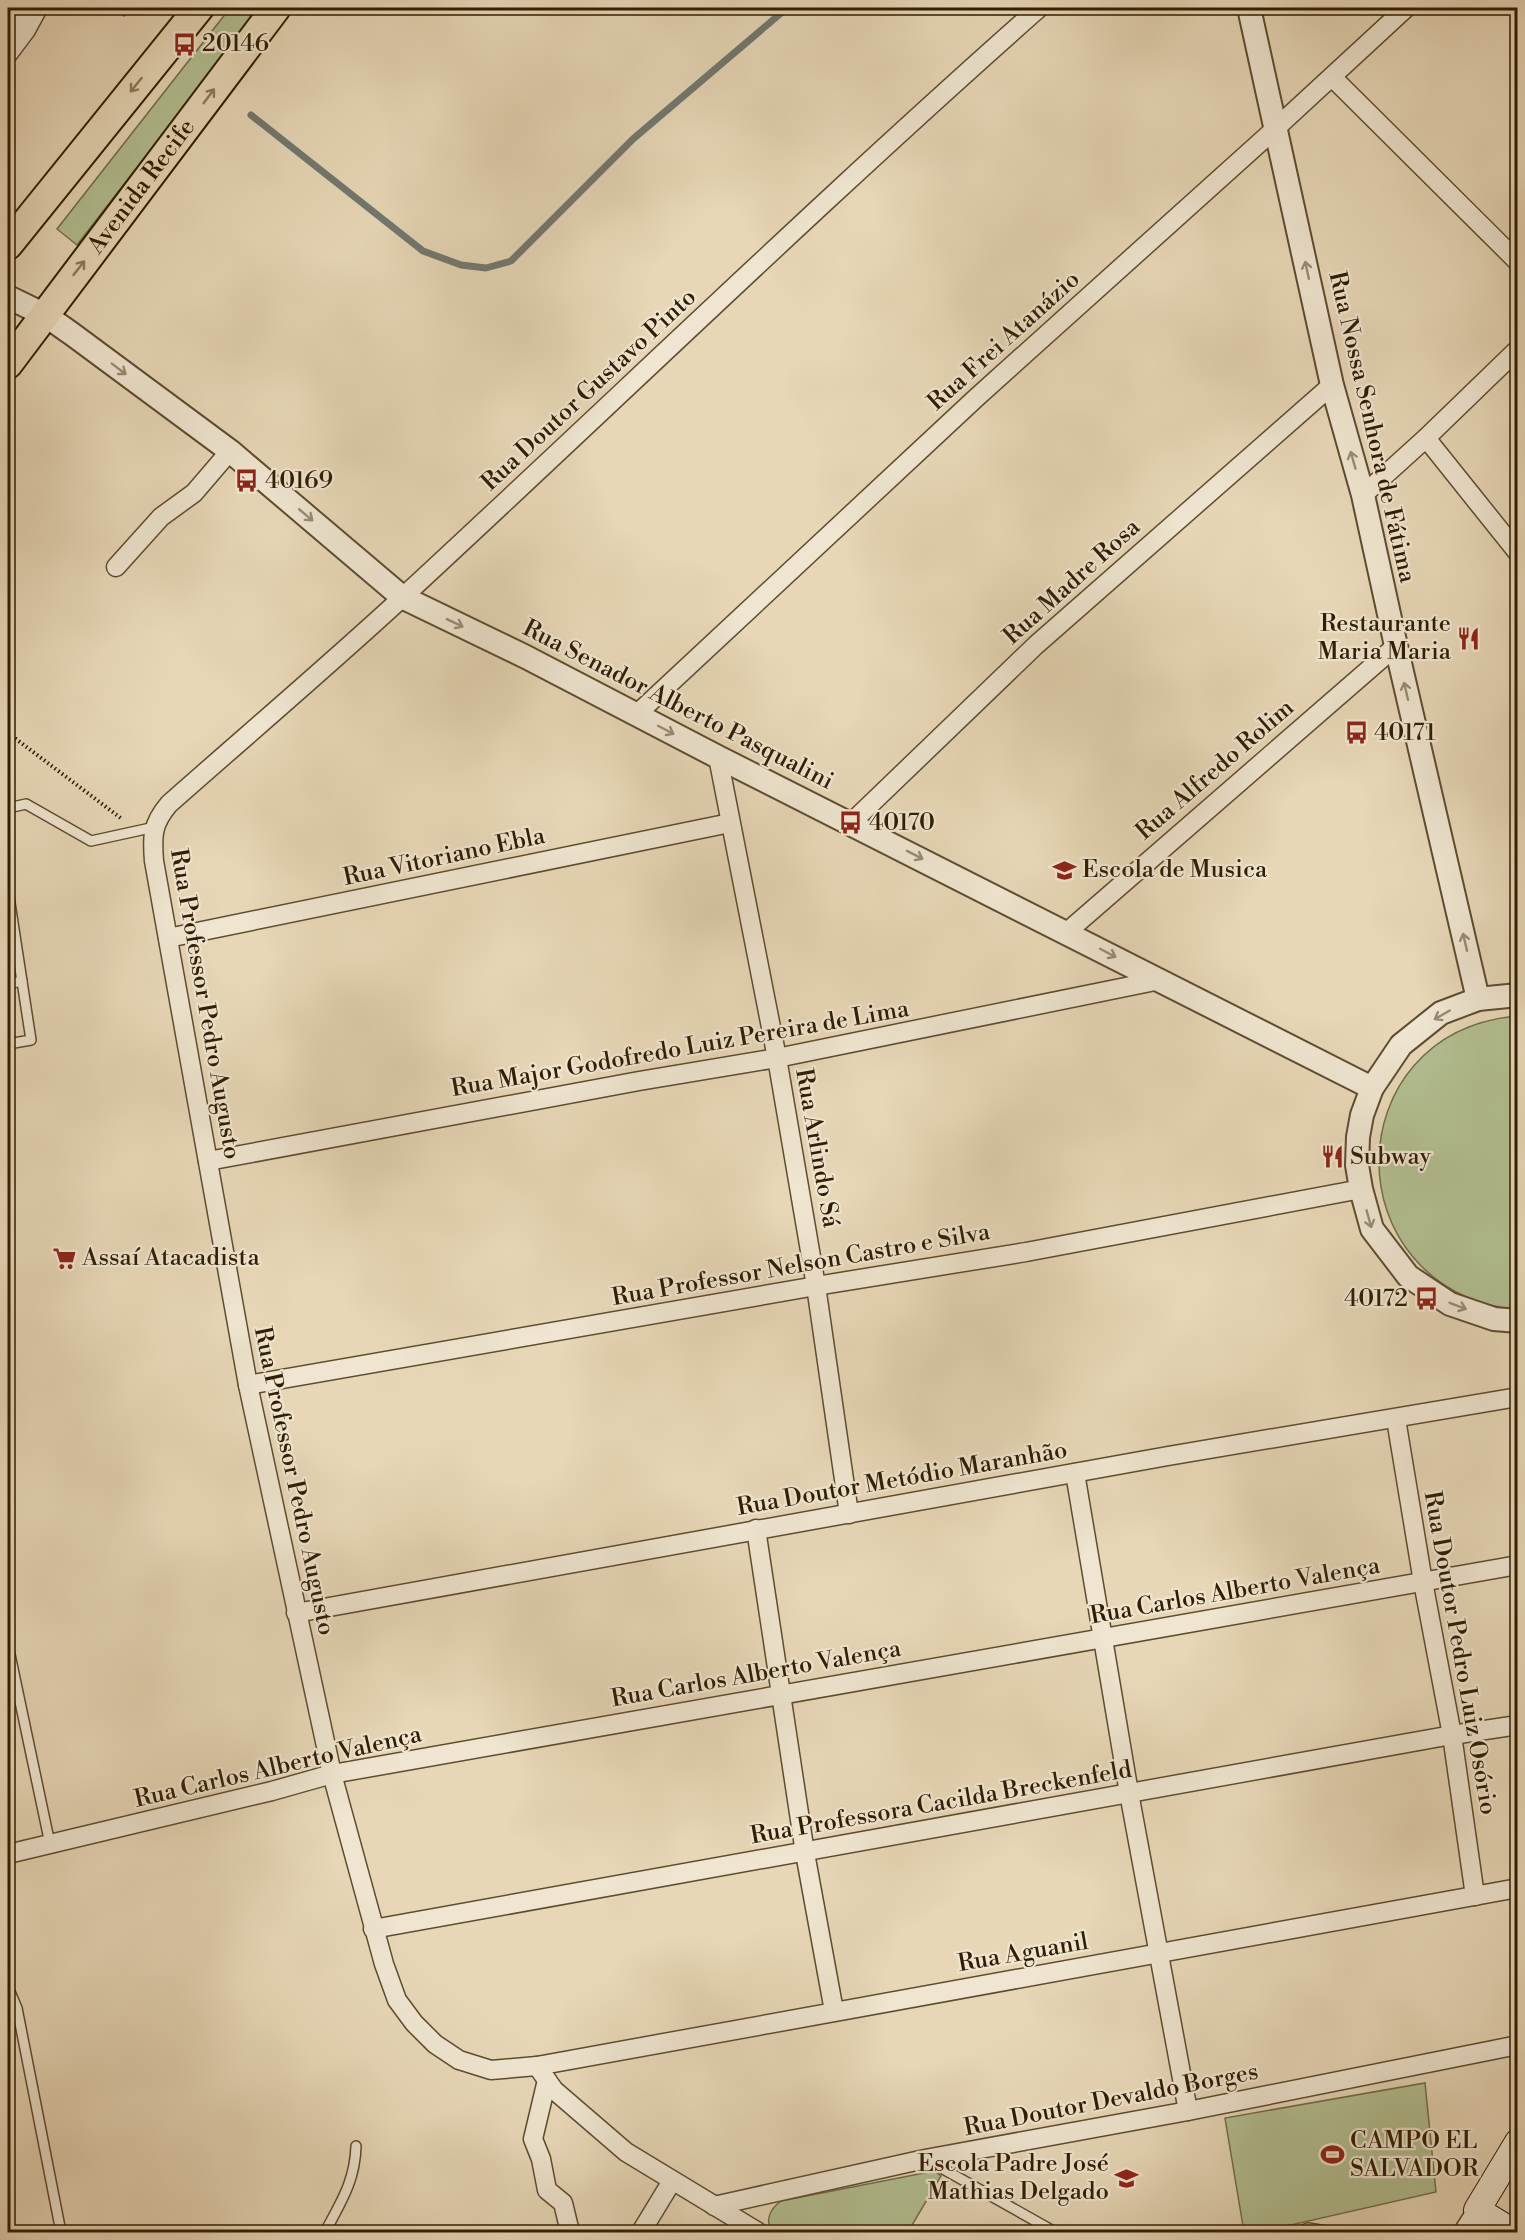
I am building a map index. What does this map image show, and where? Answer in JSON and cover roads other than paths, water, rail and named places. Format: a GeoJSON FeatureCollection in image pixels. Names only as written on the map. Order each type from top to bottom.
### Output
{"type":"FeatureCollection","features":[{"type":"Feature","properties":{"kind":"main road"},"geometry":{"type":"LineString","coordinates":[[8,245],[199,8]]}},
{"type":"Feature","properties":{"kind":"main road","name":"Avenida Recife"},"geometry":{"type":"LineString","coordinates":[[8,364],[276,8]]}},
{"type":"Feature","properties":{"kind":"main road"},"geometry":{"type":"LineString","coordinates":[[1512,2232],[1477,2210],[1518,2142]]}},
{"type":"Feature","properties":{"kind":"street"},"geometry":{"type":"LineString","coordinates":[[8,54],[38,8]]}},
{"type":"Feature","properties":{"kind":"street","name":"Rua Doutor Gustavo Pinto"},"geometry":{"type":"LineString","coordinates":[[168,804],[402,597],[745,276],[954,83],[1039,8]]}},
{"type":"Feature","properties":{"kind":"street","name":"Rua Nossa Senhora de Fátima"},"geometry":{"type":"LineString","coordinates":[[1249,8],[1332,386],[1363,495],[1478,999]]}},
{"type":"Feature","properties":{"kind":"street","name":"Rua Frei Atanázio"},"geometry":{"type":"LineString","coordinates":[[637,714],[976,398],[1406,8]]}},
{"type":"Feature","properties":{"kind":"street"},"geometry":{"type":"LineString","coordinates":[[8,10],[27,27]]}},
{"type":"Feature","properties":{"kind":"street"},"geometry":{"type":"LineString","coordinates":[[1332,77],[1518,262]]}},
{"type":"Feature","properties":{"kind":"street","name":"Rua Senador Alberto Pasqualini"},"geometry":{"type":"LineString","coordinates":[[8,297],[45,315],[230,452],[402,597],[1372,1088]]}},
{"type":"Feature","properties":{"kind":"street"},"geometry":{"type":"LineString","coordinates":[[1363,495],[1518,349]]}},
{"type":"Feature","properties":{"kind":"street","name":"Rua Madre Rosa"},"geometry":{"type":"LineString","coordinates":[[851,823],[1036,645],[1332,386]]}},
{"type":"Feature","properties":{"kind":"street"},"geometry":{"type":"LineString","coordinates":[[1426,438],[1518,553]]}},
{"type":"Feature","properties":{"kind":"street"},"geometry":{"type":"LineString","coordinates":[[116,567],[161,517],[194,493],[230,452]]}},
{"type":"Feature","properties":{"kind":"street","name":"Rua Alfredo Rolim"},"geometry":{"type":"LineString","coordinates":[[1067,932],[1396,646]]}},
{"type":"Feature","properties":{"kind":"street","name":"Rua Arlindo Sá"},"geometry":{"type":"LineString","coordinates":[[718,757],[777,1058],[816,1286],[849,1514]]}},
{"type":"Feature","properties":{"kind":"street","name":"Rua Professor Pedro Augusto"},"geometry":{"type":"LineString","coordinates":[[168,804],[155,826],[154,861],[248,1385],[332,1774],[373,1929],[397,2000],[414,2023],[435,2044],[459,2060],[491,2070],[542,2073]]}},
{"type":"Feature","properties":{"kind":"street","name":"Rua Vitoriano Ebla"},"geometry":{"type":"LineString","coordinates":[[168,938],[730,823]]}},
{"type":"Feature","properties":{"kind":"street","name":"Rua Major Godofredo Luiz Pereira de Lima"},"geometry":{"type":"LineString","coordinates":[[208,1161],[639,1081],[777,1058],[1160,981]]}},
{"type":"Feature","properties":{"kind":"street"},"geometry":{"type":"LineString","coordinates":[[1518,995],[1478,999],[1442,1013],[1401,1045],[1372,1088],[1362,1115],[1357,1165],[1372,1229],[1408,1276],[1450,1304],[1494,1319],[1518,1321]]}},
{"type":"Feature","properties":{"kind":"street","name":"Rua Professor Nelson Castro e Silva"},"geometry":{"type":"LineString","coordinates":[[248,1385],[816,1286],[1026,1252],[1361,1189]]}},
{"type":"Feature","properties":{"kind":"street","name":"Rua Doutor Metódio Maranhão"},"geometry":{"type":"LineString","coordinates":[[296,1613],[1168,1456],[1518,1397]]}},
{"type":"Feature","properties":{"kind":"street","name":"Rua Doutor Pedro Luiz Osório"},"geometry":{"type":"LineString","coordinates":[[1396,1419],[1423,1582],[1452,1735],[1475,1896]]}},
{"type":"Feature","properties":{"kind":"street"},"geometry":{"type":"LineString","coordinates":[[1076,1473],[1129,1794],[1188,2111]]}},
{"type":"Feature","properties":{"kind":"street"},"geometry":{"type":"LineString","coordinates":[[756,1529],[805,1852],[834,2011]]}},
{"type":"Feature","properties":{"kind":"street","name":"Rua Carlos Alberto Valença"},"geometry":{"type":"LineString","coordinates":[[8,1854],[272,1791],[332,1774],[1518,1565]]}},
{"type":"Feature","properties":{"kind":"street","name":"Rua Professora Cacilda Breckenfeld"},"geometry":{"type":"LineString","coordinates":[[373,1929],[1518,1725]]}},
{"type":"Feature","properties":{"kind":"street","name":"Rua Aguanil"},"geometry":{"type":"LineString","coordinates":[[542,2073],[834,2011],[1518,1888]]}},
{"type":"Feature","properties":{"kind":"street","name":"Rua Doutor Devaldo Borges"},"geometry":{"type":"LineString","coordinates":[[714,2206],[926,2159],[1188,2111],[1518,2045]]}},
{"type":"Feature","properties":{"kind":"street"},"geometry":{"type":"LineString","coordinates":[[542,2073],[554,2090],[626,2152],[758,2232]]}},
{"type":"Feature","properties":{"kind":"street"},"geometry":{"type":"LineString","coordinates":[[542,2073],[533,2139],[541,2158],[547,2190],[563,2203],[570,2232]]}},
{"type":"Feature","properties":{"kind":"street"},"geometry":{"type":"LineString","coordinates":[[641,2232],[672,2181]]}},
{"type":"Feature","properties":{"kind":"street"},"geometry":{"type":"LineString","coordinates":[[1463,2232],[1477,2210]]}},
{"type":"Feature","properties":{"kind":"lane"},"geometry":{"type":"LineString","coordinates":[[8,808],[26,804],[91,841],[155,826]]}},
{"type":"Feature","properties":{"kind":"lane"},"geometry":{"type":"LineString","coordinates":[[8,890],[31,1040],[8,1044]]}},
{"type":"Feature","properties":{"kind":"lane"},"geometry":{"type":"LineString","coordinates":[[8,984],[22,981]]}},
{"type":"Feature","properties":{"kind":"lane"},"geometry":{"type":"LineString","coordinates":[[8,1645],[50,1844]]}},
{"type":"Feature","properties":{"kind":"lane"},"geometry":{"type":"LineString","coordinates":[[8,1988],[17,2008],[61,2232]]}},
{"type":"Feature","properties":{"kind":"lane"},"geometry":{"type":"LineString","coordinates":[[325,2232],[348,2190],[356,2166],[356,2146]]}},
{"type":"Feature","properties":{"kind":"lane"},"geometry":{"type":"LineString","coordinates":[[926,2159],[1055,2232]]}},
{"type":"Feature","properties":{"kind":"lane"},"geometry":{"type":"LineString","coordinates":[[1298,2232],[1308,2228],[1332,2232]]}},
{"type":"Feature","properties":{"kind":"waterway"},"geometry":{"type":"LineString","coordinates":[[116,8],[124,13]]}},
{"type":"Feature","properties":{"kind":"waterway"},"geometry":{"type":"LineString","coordinates":[[251,115],[423,251],[461,265],[486,268],[511,261],[633,139],[787,8]]}},
{"type":"Feature","properties":{"kind":"place","name":"20146"},"geometry":{"type":"Point","coordinates":[184,44]}},
{"type":"Feature","properties":{"kind":"place","name":"40169"},"geometry":{"type":"Point","coordinates":[247,481]}},
{"type":"Feature","properties":{"kind":"place","name":"Restaurante Maria Maria"},"geometry":{"type":"Point","coordinates":[1469,638]}},
{"type":"Feature","properties":{"kind":"place","name":"40171"},"geometry":{"type":"Point","coordinates":[1356,733]}},
{"type":"Feature","properties":{"kind":"place","name":"40170"},"geometry":{"type":"Point","coordinates":[851,823]}},
{"type":"Feature","properties":{"kind":"place","name":"Escola de Musica"},"geometry":{"type":"Point","coordinates":[1064,870]}},
{"type":"Feature","properties":{"kind":"place","name":"Subway"},"geometry":{"type":"Point","coordinates":[1332,1157]}},
{"type":"Feature","properties":{"kind":"place","name":"Assaí Atacadista"},"geometry":{"type":"Point","coordinates":[64,1258]}},
{"type":"Feature","properties":{"kind":"place","name":"40172"},"geometry":{"type":"Point","coordinates":[1426,1299]}},
{"type":"Feature","properties":{"kind":"place","name":"CAMPO EL SALVADOR"},"geometry":{"type":"Point","coordinates":[1332,2155]}},
{"type":"Feature","properties":{"kind":"place","name":"Escola Padre José Mathias Delgado"},"geometry":{"type":"Point","coordinates":[1127,2178]}}]}
